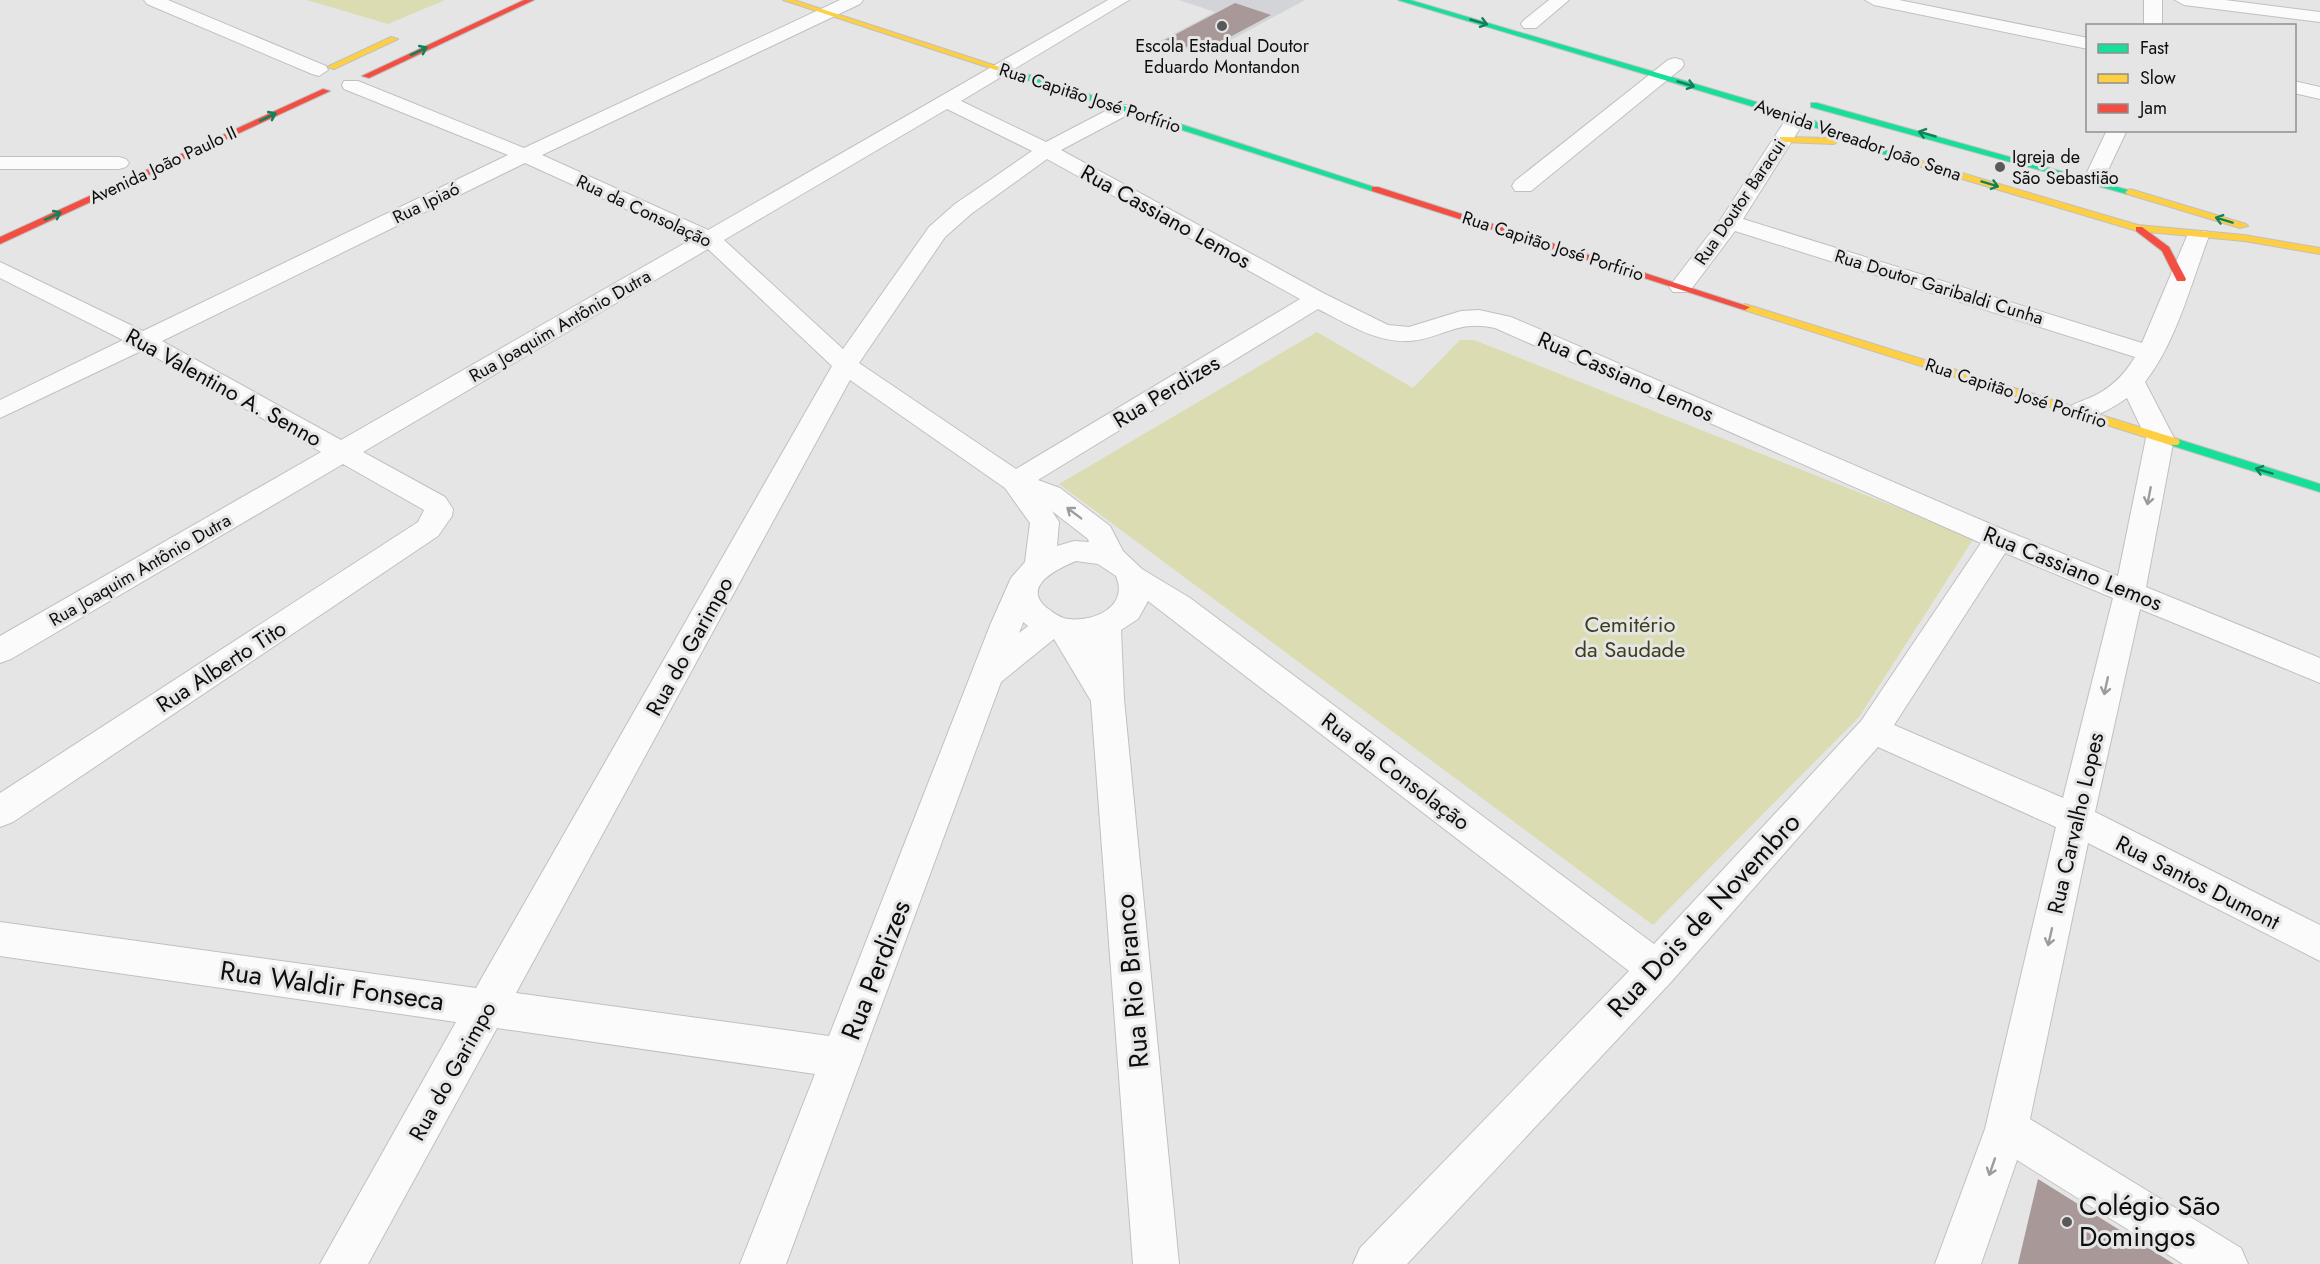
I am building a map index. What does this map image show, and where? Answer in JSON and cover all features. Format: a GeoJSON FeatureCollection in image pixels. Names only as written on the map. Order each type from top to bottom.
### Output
{"type":"FeatureCollection","features":[{"type":"Feature","properties":{"kind":"main road"},"geometry":{"type":"LineString","coordinates":[[358,81],[530,0]]}},
{"type":"Feature","properties":{"kind":"main road","name":"Rua Capitão José Porfírio"},"geometry":{"type":"LineString","coordinates":[[787,0],[1681,287],[2320,488]]}},
{"type":"Feature","properties":{"kind":"main road","name":"Avenida Vereador João Sena"},"geometry":{"type":"LineString","coordinates":[[1402,0],[1668,66],[1800,110],[1884,122],[2094,181],[2320,250]]}},
{"type":"Feature","properties":{"kind":"main road"},"geometry":{"type":"LineString","coordinates":[[1442,0],[1597,43]]}},
{"type":"Feature","properties":{"kind":"main road"},"geometry":{"type":"LineString","coordinates":[[326,91],[306,88],[314,75],[407,33]]}},
{"type":"Feature","properties":{"kind":"main road"},"geometry":{"type":"LineString","coordinates":[[314,75],[354,65],[366,71],[358,81]]}},
{"type":"Feature","properties":{"kind":"main road","name":"Avenida João Paulo II"},"geometry":{"type":"LineString","coordinates":[[0,241],[326,91],[358,81]]}},
{"type":"Feature","properties":{"kind":"main road","name":"Avenida Vereador João Sena"},"geometry":{"type":"LineString","coordinates":[[1800,110],[1872,149],[2137,228],[2198,236],[2244,238],[2320,250]]}},
{"type":"Feature","properties":{"kind":"main road"},"geometry":{"type":"LineString","coordinates":[[1839,132],[1846,121],[1884,122]]}},
{"type":"Feature","properties":{"kind":"main road"},"geometry":{"type":"LineString","coordinates":[[1783,140],[1822,138],[1872,149]]}},
{"type":"Feature","properties":{"kind":"main road","name":"Avenida João Paulo II"},"geometry":{"type":"LineString","coordinates":[[87,177],[124,161]]}},
{"type":"Feature","properties":{"kind":"main road"},"geometry":{"type":"LineString","coordinates":[[2185,208],[2197,218],[2198,236]]}},
{"type":"Feature","properties":{"kind":"main road"},"geometry":{"type":"LineString","coordinates":[[2137,228],[2158,238],[2169,249],[2181,279]]}},
{"type":"Feature","properties":{"kind":"street"},"geometry":{"type":"LineString","coordinates":[[153,0],[314,75]]}},
{"type":"Feature","properties":{"kind":"street","name":"Rua Ipiaó"},"geometry":{"type":"LineString","coordinates":[[0,410],[525,155],[854,0]]}},
{"type":"Feature","properties":{"kind":"street","name":"Rua Joaquim Antônio Dutra"},"geometry":{"type":"LineString","coordinates":[[0,651],[1120,0]]}},
{"type":"Feature","properties":{"kind":"street"},"geometry":{"type":"LineString","coordinates":[[1530,24],[1560,0]]}},
{"type":"Feature","properties":{"kind":"street"},"geometry":{"type":"LineString","coordinates":[[1874,0],[2086,44]]}},
{"type":"Feature","properties":{"kind":"street"},"geometry":{"type":"LineString","coordinates":[[2152,24],[2153,0]]}},
{"type":"Feature","properties":{"kind":"street"},"geometry":{"type":"LineString","coordinates":[[2184,0],[2315,16]]}},
{"type":"Feature","properties":{"kind":"street"},"geometry":{"type":"LineString","coordinates":[[2300,0],[2315,16]]}},
{"type":"Feature","properties":{"kind":"street"},"geometry":{"type":"LineString","coordinates":[[1523,186],[1668,66]]}},
{"type":"Feature","properties":{"kind":"street","name":"Rua da Consolação"},"geometry":{"type":"LineString","coordinates":[[358,81],[710,239],[845,365],[1016,482],[1050,495],[1100,533],[1122,567],[1179,606],[1657,969]]}},
{"type":"Feature","properties":{"kind":"street"},"geometry":{"type":"LineString","coordinates":[[2296,87],[2320,93]]}},
{"type":"Feature","properties":{"kind":"street","name":"Rua Cassiano Lemos"},"geometry":{"type":"LineString","coordinates":[[945,100],[1046,150],[1317,299],[1378,330],[1394,334],[1411,334],[1461,318],[1479,317],[1502,322],[1999,538],[2320,671]]}},
{"type":"Feature","properties":{"kind":"street","name":"Rua do Garimpo"},"geometry":{"type":"LineString","coordinates":[[343,1264],[845,365],[916,259],[937,232],[963,209],[1046,150],[1124,109]]}},
{"type":"Feature","properties":{"kind":"street","name":"Rua Doutor Baracui"},"geometry":{"type":"LineString","coordinates":[[1681,287],[1730,222],[1800,110]]}},
{"type":"Feature","properties":{"kind":"street"},"geometry":{"type":"LineString","coordinates":[[2094,181],[2116,132]]}},
{"type":"Feature","properties":{"kind":"street"},"geometry":{"type":"LineString","coordinates":[[0,163],[124,161]]}},
{"type":"Feature","properties":{"kind":"street","name":"Rua Doutor Garibaldi Cunha"},"geometry":{"type":"LineString","coordinates":[[1730,222],[2148,353]]}},
{"type":"Feature","properties":{"kind":"street"},"geometry":{"type":"LineString","coordinates":[[2078,412],[2096,406],[2132,382],[2148,353],[2198,236]]}},
{"type":"Feature","properties":{"kind":"street","name":"Rua Valentino A. Senno"},"geometry":{"type":"LineString","coordinates":[[0,269],[144,341],[435,504],[439,509],[438,516]]}},
{"type":"Feature","properties":{"kind":"street","name":"Rua Perdizes"},"geometry":{"type":"LineString","coordinates":[[1016,482],[1317,299]]}},
{"type":"Feature","properties":{"kind":"street"},"geometry":{"type":"LineString","coordinates":[[2132,382],[2160,438]]}},
{"type":"Feature","properties":{"kind":"street","name":"Rua Carvalho Lopes"},"geometry":{"type":"LineString","coordinates":[[1958,1264],[2006,1129],[2113,653],[2130,591],[2160,438]]}},
{"type":"Feature","properties":{"kind":"street","name":"Rua da Consolação"},"geometry":{"type":"LineString","coordinates":[[1016,482],[1045,522],[1031,576]]}},
{"type":"Feature","properties":{"kind":"street","name":"Rua Alberto Tito"},"geometry":{"type":"LineString","coordinates":[[0,812],[428,530],[438,516]]}},
{"type":"Feature","properties":{"kind":"street","name":"Rua Dois de Novembro"},"geometry":{"type":"LineString","coordinates":[[1376,1264],[1657,969],[1873,730],[1999,538]]}},
{"type":"Feature","properties":{"kind":"street"},"geometry":{"type":"LineString","coordinates":[[1074,551],[1093,552],[1122,567],[1136,591],[1132,605],[1121,617],[1105,626],[1085,631],[1057,628],[1028,610],[1023,599],[1031,576],[1056,555],[1074,551]]}},
{"type":"Feature","properties":{"kind":"street","name":"Rua Perdizes"},"geometry":{"type":"LineString","coordinates":[[763,1264],[1007,623],[1031,576]]}},
{"type":"Feature","properties":{"kind":"street","name":"Rua Rio Branco"},"geometry":{"type":"LineString","coordinates":[[1105,626],[1107,699],[1156,1264]]}},
{"type":"Feature","properties":{"kind":"street","name":"Rua Perdizes"},"geometry":{"type":"LineString","coordinates":[[988,676],[1057,628]]}},
{"type":"Feature","properties":{"kind":"street","name":"Rua Rio Branco"},"geometry":{"type":"LineString","coordinates":[[1057,628],[1107,699]]}},
{"type":"Feature","properties":{"kind":"street","name":"Rua Santos Dumont"},"geometry":{"type":"LineString","coordinates":[[1873,730],[2077,820],[2320,944]]}},
{"type":"Feature","properties":{"kind":"street","name":"Rua Waldir Fonseca"},"geometry":{"type":"LineString","coordinates":[[0,939],[842,1058]]}},
{"type":"Feature","properties":{"kind":"street"},"geometry":{"type":"LineString","coordinates":[[2006,1129],[2225,1264]]}},
{"type":"Feature","properties":{"kind":"shaded area","name":"Escola Estadual Doutor Eduardo Montandon"},"geometry":{"type":"Polygon","coordinates":[[[1179,0],[1305,0],[1203,55],[1160,41],[1215,12],[1179,0]]]}},
{"type":"Feature","properties":{"kind":"green space"},"geometry":{"type":"Polygon","coordinates":[[[307,0],[445,0],[388,24],[307,0]]]}},
{"type":"Feature","properties":{"kind":"green space","name":"Cemitério da Saudade"},"geometry":{"type":"Polygon","coordinates":[[[1317,332],[1413,388],[1460,340],[1474,340],[1974,538],[1859,717],[1653,925],[1059,484],[1317,332]]]}},
{"type":"Feature","properties":{"kind":"building","name":"Escola Estadual Doutor Eduardo Montandon"},"geometry":{"type":"Polygon","coordinates":[[[1235,3],[1271,15],[1202,52],[1165,40],[1235,3]]]}},
{"type":"Feature","properties":{"kind":"building","name":"Colégio São Domingos"},"geometry":{"type":"Polygon","coordinates":[[[2038,1179],[2174,1264],[2018,1264],[2038,1179]]]}},
{"type":"Feature","properties":{"kind":"traffic: fast"},"geometry":{"type":"LineString","coordinates":[[1402,0],[1797,117],[1898,157]]}},
{"type":"Feature","properties":{"kind":"traffic: fast"},"geometry":{"type":"LineString","coordinates":[[1008,71],[1375,189]]}},
{"type":"Feature","properties":{"kind":"traffic: fast"},"geometry":{"type":"LineString","coordinates":[[1814,105],[2130,192]]}},
{"type":"Feature","properties":{"kind":"traffic: fast"},"geometry":{"type":"LineString","coordinates":[[2174,442],[2320,488]]}},
{"type":"Feature","properties":{"kind":"traffic: slow"},"geometry":{"type":"LineString","coordinates":[[787,0],[1008,71]]}},
{"type":"Feature","properties":{"kind":"traffic: slow"},"geometry":{"type":"LineString","coordinates":[[331,67],[394,39]]}},
{"type":"Feature","properties":{"kind":"traffic: slow"},"geometry":{"type":"LineString","coordinates":[[1783,139],[1834,141]]}},
{"type":"Feature","properties":{"kind":"traffic: slow"},"geometry":{"type":"LineString","coordinates":[[1898,157],[2137,228],[2244,238],[2320,251]]}},
{"type":"Feature","properties":{"kind":"traffic: slow"},"geometry":{"type":"LineString","coordinates":[[2130,192],[2243,226]]}},
{"type":"Feature","properties":{"kind":"traffic: slow"},"geometry":{"type":"LineString","coordinates":[[1745,307],[2174,442]]}},
{"type":"Feature","properties":{"kind":"traffic: jam"},"geometry":{"type":"LineString","coordinates":[[366,76],[530,0]]}},
{"type":"Feature","properties":{"kind":"traffic: jam"},"geometry":{"type":"LineString","coordinates":[[0,241],[326,91]]}},
{"type":"Feature","properties":{"kind":"traffic: jam"},"geometry":{"type":"LineString","coordinates":[[1375,189],[1745,307]]}},
{"type":"Feature","properties":{"kind":"traffic: jam"},"geometry":{"type":"LineString","coordinates":[[2139,229],[2166,249],[2181,279]]}},
{"type":"Feature","properties":{"kind":"place","name":"Escola Estadual Doutor Eduardo Montandon"},"geometry":{"type":"Point","coordinates":[1222,26]}},
{"type":"Feature","properties":{"kind":"place","name":"Igreja de São Sebastião"},"geometry":{"type":"Point","coordinates":[2000,167]}},
{"type":"Feature","properties":{"kind":"place","name":"Colégio São Domingos"},"geometry":{"type":"Point","coordinates":[2067,1222]}}]}
